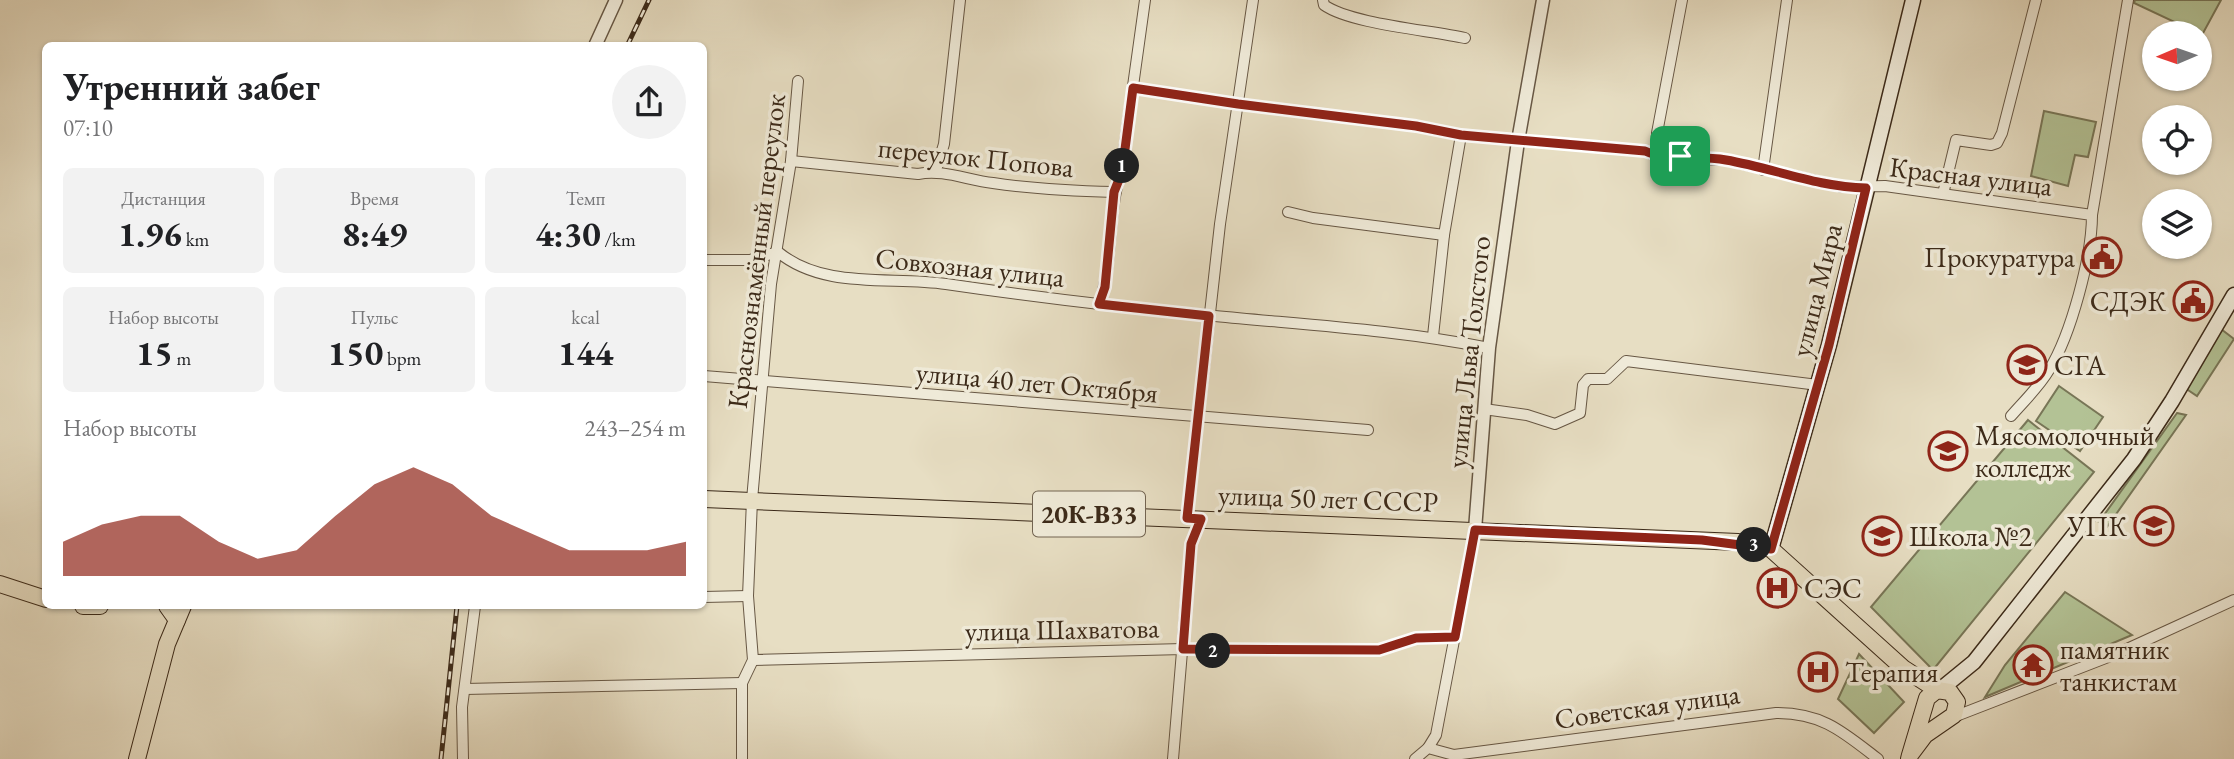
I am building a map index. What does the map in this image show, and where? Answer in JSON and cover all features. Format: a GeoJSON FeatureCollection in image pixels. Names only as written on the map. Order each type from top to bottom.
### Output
{"type":"FeatureCollection","features":[{"type":"Feature","properties":{"kind":"main road","name":"улица Мира"},"geometry":{"type":"LineString","coordinates":[[1771,549],[1818,385],[1913,0]]}},
{"type":"Feature","properties":{"kind":"main road"},"geometry":{"type":"LineString","coordinates":[[1910,757],[1942,703],[2134,459],[2172,401],[2234,295]]}},
{"type":"Feature","properties":{"kind":"main road","name":"улица 50 лет СССР"},"geometry":{"type":"LineString","coordinates":[[707,499],[1702,540],[1771,549]]}},
{"type":"Feature","properties":{"kind":"main road"},"geometry":{"type":"LineString","coordinates":[[1771,549],[1942,703]]}},
{"type":"Feature","properties":{"kind":"main road"},"geometry":{"type":"LineString","coordinates":[[0,584],[42,598]]}},
{"type":"Feature","properties":{"kind":"main road"},"geometry":{"type":"LineString","coordinates":[[137,759],[167,644],[180,613]]}},
{"type":"Feature","properties":{"kind":"main road"},"geometry":{"type":"LineString","coordinates":[[1910,757],[1942,703]]}},
{"type":"Feature","properties":{"kind":"street"},"geometry":{"type":"LineString","coordinates":[[596,42],[616,0]]}},
{"type":"Feature","properties":{"kind":"street"},"geometry":{"type":"LineString","coordinates":[[936,170],[944,144],[960,0]]}},
{"type":"Feature","properties":{"kind":"street"},"geometry":{"type":"LineString","coordinates":[[1099,304],[1105,287],[1114,192],[1122,172],[1145,0]]}},
{"type":"Feature","properties":{"kind":"street"},"geometry":{"type":"LineString","coordinates":[[1173,759],[1194,519],[1197,418],[1253,0]]}},
{"type":"Feature","properties":{"kind":"street"},"geometry":{"type":"LineString","coordinates":[[1323,0],[1324,5],[1334,12],[1357,19],[1465,38]]}},
{"type":"Feature","properties":{"kind":"street","name":"улица Льва Толстого"},"geometry":{"type":"LineString","coordinates":[[1428,748],[1436,735],[1475,530],[1489,348],[1518,141],[1542,0]]}},
{"type":"Feature","properties":{"kind":"street"},"geometry":{"type":"LineString","coordinates":[[1680,156],[1664,144],[1657,133],[1682,0]]}},
{"type":"Feature","properties":{"kind":"street"},"geometry":{"type":"LineString","coordinates":[[1763,170],[1787,0]]}},
{"type":"Feature","properties":{"kind":"street"},"geometry":{"type":"LineString","coordinates":[[1943,194],[1956,140],[1991,145],[1997,143],[2003,133],[2036,0]]}},
{"type":"Feature","properties":{"kind":"street"},"geometry":{"type":"LineString","coordinates":[[2011,416],[2047,374],[2057,357],[2081,284],[2128,0]]}},
{"type":"Feature","properties":{"kind":"street","name":"Краснознамённый переулок"},"geometry":{"type":"LineString","coordinates":[[753,660],[748,596],[752,500],[771,284],[791,161],[798,81]]}},
{"type":"Feature","properties":{"kind":"street","name":"Красная улица"},"geometry":{"type":"LineString","coordinates":[[1133,88],[1416,126],[1461,135],[1645,151],[1659,158],[1680,156],[1726,160],[1842,187],[1885,186],[2092,218]]}},
{"type":"Feature","properties":{"kind":"street"},"geometry":{"type":"LineString","coordinates":[[1433,336],[1444,235],[1461,135]]}},
{"type":"Feature","properties":{"kind":"street","name":"переулок Попова"},"geometry":{"type":"LineString","coordinates":[[791,161],[918,174],[936,170],[958,178],[995,183],[1114,192]]}},
{"type":"Feature","properties":{"kind":"street"},"geometry":{"type":"LineString","coordinates":[[1288,212],[1313,218],[1444,235]]}},
{"type":"Feature","properties":{"kind":"street"},"geometry":{"type":"LineString","coordinates":[[707,260],[750,260],[778,252]]}},
{"type":"Feature","properties":{"kind":"street","name":"Совхозная улица"},"geometry":{"type":"LineString","coordinates":[[778,252],[800,269],[820,274],[944,284],[987,292],[1209,316],[1433,336],[1489,348]]}},
{"type":"Feature","properties":{"kind":"street"},"geometry":{"type":"LineString","coordinates":[[1484,409],[1527,415],[1555,424],[1580,412],[1583,384],[1588,379],[1607,379],[1626,361],[1818,385]]}},
{"type":"Feature","properties":{"kind":"street","name":"улица 40 лет Октября"},"geometry":{"type":"LineString","coordinates":[[707,376],[1368,430]]}},
{"type":"Feature","properties":{"kind":"street"},"geometry":{"type":"LineString","coordinates":[[707,597],[748,596]]}},
{"type":"Feature","properties":{"kind":"street"},"geometry":{"type":"LineString","coordinates":[[1942,703],[1986,706],[2116,654],[2234,600]]}},
{"type":"Feature","properties":{"kind":"street"},"geometry":{"type":"LineString","coordinates":[[463,759],[462,707],[475,609]]}},
{"type":"Feature","properties":{"kind":"street","name":"улица Шахватова"},"geometry":{"type":"LineString","coordinates":[[753,660],[1183,649],[1379,650],[1416,638],[1455,637]]}},
{"type":"Feature","properties":{"kind":"street"},"geometry":{"type":"LineString","coordinates":[[743,759],[742,683],[753,660]]}},
{"type":"Feature","properties":{"kind":"street"},"geometry":{"type":"LineString","coordinates":[[465,689],[742,683]]}},
{"type":"Feature","properties":{"kind":"street"},"geometry":{"type":"LineString","coordinates":[[1942,703],[1986,706]]}},
{"type":"Feature","properties":{"kind":"street","name":"Советская улица"},"geometry":{"type":"LineString","coordinates":[[1428,748],[1441,754],[1454,755],[1749,715],[1796,713],[1813,716],[1836,727],[1878,759]]}},
{"type":"Feature","properties":{"kind":"street"},"geometry":{"type":"LineString","coordinates":[[1415,759],[1428,748]]}},
{"type":"Feature","properties":{"kind":"green space"},"geometry":{"type":"Polygon","coordinates":[[[2135,0],[2221,0],[2210,21],[2172,21],[2134,3],[2135,0]]]}},
{"type":"Feature","properties":{"kind":"green space"},"geometry":{"type":"Polygon","coordinates":[[[2044,111],[2096,122],[2088,157],[2075,155],[2068,186],[2031,176],[2044,111]]]}},
{"type":"Feature","properties":{"kind":"green space"},"geometry":{"type":"Polygon","coordinates":[[[2221,329],[2234,339],[2197,396],[2185,388],[2221,329]]]}},
{"type":"Feature","properties":{"kind":"green space"},"geometry":{"type":"Polygon","coordinates":[[[2059,386],[2103,417],[2080,451],[2036,421],[2059,386]]]}},
{"type":"Feature","properties":{"kind":"green space"},"geometry":{"type":"Polygon","coordinates":[[[2177,413],[2186,415],[2107,527],[2099,522],[2177,413]]]}},
{"type":"Feature","properties":{"kind":"green space"},"geometry":{"type":"Polygon","coordinates":[[[2028,420],[2094,472],[1933,670],[1871,607],[2028,420]]]}},
{"type":"Feature","properties":{"kind":"green space"},"geometry":{"type":"Polygon","coordinates":[[[2065,592],[2132,635],[1985,697],[2005,665],[2065,592]]]}},
{"type":"Feature","properties":{"kind":"green space"},"geometry":{"type":"Polygon","coordinates":[[[1859,654],[1904,702],[1874,733],[1838,699],[1859,654]]]}},
{"type":"Feature","properties":{"kind":"railway"},"geometry":{"type":"LineString","coordinates":[[629,42],[649,0]]}},
{"type":"Feature","properties":{"kind":"railway"},"geometry":{"type":"LineString","coordinates":[[441,759],[457,609]]}},
{"type":"Feature","properties":{"kind":"place","name":"Прокуратура"},"geometry":{"type":"Point","coordinates":[2102,257]}},
{"type":"Feature","properties":{"kind":"place","name":"СДЭК"},"geometry":{"type":"Point","coordinates":[2193,301]}},
{"type":"Feature","properties":{"kind":"place","name":"СГА"},"geometry":{"type":"Point","coordinates":[2027,365]}},
{"type":"Feature","properties":{"kind":"place","name":"Мясомолочный колледж"},"geometry":{"type":"Point","coordinates":[1948,451]}},
{"type":"Feature","properties":{"kind":"place","name":"УПК"},"geometry":{"type":"Point","coordinates":[2154,526]}},
{"type":"Feature","properties":{"kind":"place","name":"Школа №2"},"geometry":{"type":"Point","coordinates":[1882,536]}},
{"type":"Feature","properties":{"kind":"place","name":"СЭС"},"geometry":{"type":"Point","coordinates":[1777,588]}},
{"type":"Feature","properties":{"kind":"place","name":"памятник танкистам"},"geometry":{"type":"Point","coordinates":[2033,665]}},
{"type":"Feature","properties":{"kind":"place","name":"Терапия"},"geometry":{"type":"Point","coordinates":[1818,672]}},
{"type":"Feature","properties":{"kind":"route"},"geometry":{"type":"LineString","coordinates":[[1133,88],[1416,126],[1461,135],[1645,151],[1659,158],[1680,156],[1726,160],[1842,187],[1866,188],[1829,345],[1771,549],[1738,542],[1475,530],[1455,637],[1416,638],[1379,650],[1183,649],[1191,544],[1201,519],[1187,518],[1209,316],[1099,304],[1105,287],[1114,192],[1122,172],[1133,88]]}}]}
